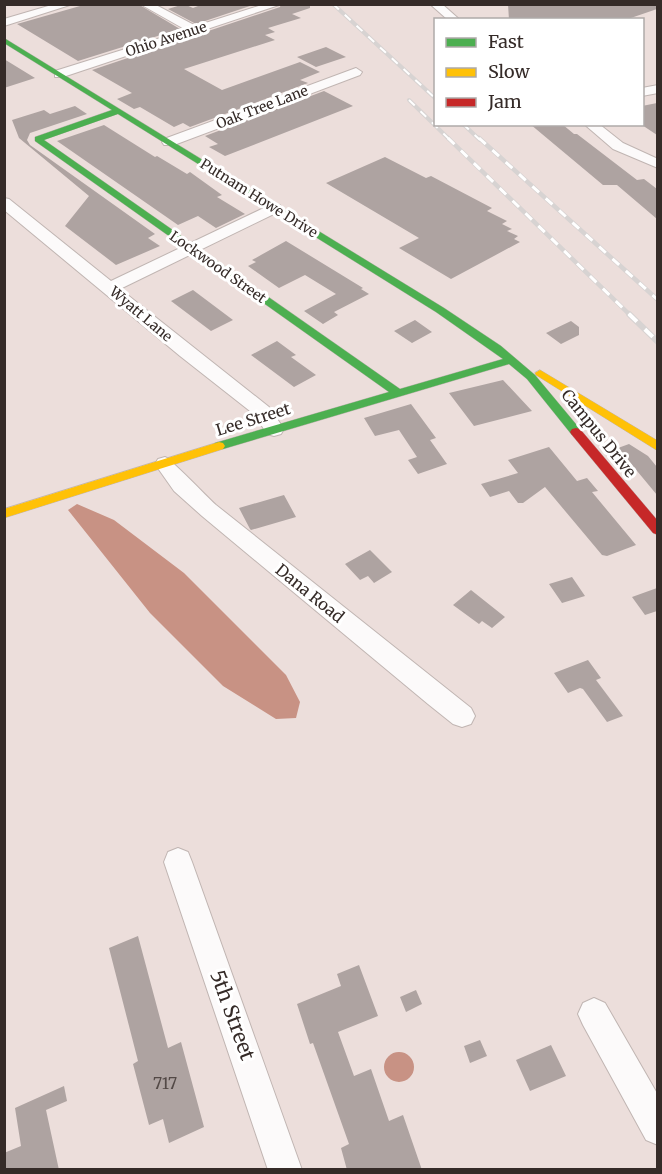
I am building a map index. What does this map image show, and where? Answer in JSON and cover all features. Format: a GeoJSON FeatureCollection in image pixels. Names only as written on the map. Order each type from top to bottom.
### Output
{"type":"FeatureCollection","features":[{"type":"Feature","properties":{"kind":"street"},"geometry":{"type":"LineString","coordinates":[[4,23],[68,4]]}},
{"type":"Feature","properties":{"kind":"street"},"geometry":{"type":"LineString","coordinates":[[145,4],[195,30]]}},
{"type":"Feature","properties":{"kind":"street"},"geometry":{"type":"LineString","coordinates":[[242,4],[253,12]]}},
{"type":"Feature","properties":{"kind":"street","name":"Ohio Avenue"},"geometry":{"type":"LineString","coordinates":[[59,74],[274,5]]}},
{"type":"Feature","properties":{"kind":"street"},"geometry":{"type":"LineString","coordinates":[[438,6],[453,6]]}},
{"type":"Feature","properties":{"kind":"street"},"geometry":{"type":"LineString","coordinates":[[438,6],[452,18]]}},
{"type":"Feature","properties":{"kind":"street","name":"Putnam Howe Drive"},"geometry":{"type":"LineString","coordinates":[[4,40],[440,310],[512,360]]}},
{"type":"Feature","properties":{"kind":"street","name":"Oak Tree Lane"},"geometry":{"type":"LineString","coordinates":[[169,142],[356,72]]}},
{"type":"Feature","properties":{"kind":"street"},"geometry":{"type":"LineString","coordinates":[[657,83],[657,89]]}},
{"type":"Feature","properties":{"kind":"street","name":"Lockwood Street"},"geometry":{"type":"LineString","coordinates":[[118,111],[38,139],[398,393]]}},
{"type":"Feature","properties":{"kind":"street"},"geometry":{"type":"LineString","coordinates":[[593,126],[618,146],[657,164]]}},
{"type":"Feature","properties":{"kind":"street","name":"Wyatt Lane"},"geometry":{"type":"LineString","coordinates":[[4,202],[186,352],[262,411],[274,429]]}},
{"type":"Feature","properties":{"kind":"street"},"geometry":{"type":"LineString","coordinates":[[110,288],[275,208]]}},
{"type":"Feature","properties":{"kind":"street"},"geometry":{"type":"LineString","coordinates":[[512,360],[546,377],[657,447]]}},
{"type":"Feature","properties":{"kind":"street","name":"Lee Street"},"geometry":{"type":"LineString","coordinates":[[4,514],[274,429],[512,360]]}},
{"type":"Feature","properties":{"kind":"street","name":"Campus Drive"},"geometry":{"type":"LineString","coordinates":[[512,360],[544,392],[657,530]]}},
{"type":"Feature","properties":{"kind":"street","name":"Dana Road"},"geometry":{"type":"LineString","coordinates":[[165,464],[178,483],[427,690],[462,716]]}},
{"type":"Feature","properties":{"kind":"street","name":"5th Street"},"geometry":{"type":"LineString","coordinates":[[178,862],[285,1170]]}},
{"type":"Feature","properties":{"kind":"street"},"geometry":{"type":"LineString","coordinates":[[594,1014],[657,1128]]}},
{"type":"Feature","properties":{"kind":"shaded area"},"geometry":{"type":"Polygon","coordinates":[[[77,504],[114,520],[184,573],[286,675],[300,702],[296,718],[276,719],[223,686],[150,613],[68,510],[77,504]]]}},
{"type":"Feature","properties":{"kind":"shaded area"},"geometry":{"type":"Polygon","coordinates":[[[399,1052],[410,1056],[414,1067],[410,1078],[399,1082],[388,1078],[384,1067],[388,1056],[399,1052]]]}},
{"type":"Feature","properties":{"kind":"building"},"geometry":{"type":"Polygon","coordinates":[[[87,4],[138,4],[180,29],[78,61],[17,24],[87,4]]]}},
{"type":"Feature","properties":{"kind":"building"},"geometry":{"type":"Polygon","coordinates":[[[184,4],[193,8],[203,4],[256,4],[196,24],[168,9],[184,4]]]}},
{"type":"Feature","properties":{"kind":"building"},"geometry":{"type":"Polygon","coordinates":[[[281,4],[310,4],[310,8],[292,14],[301,18],[268,28],[275,32],[265,35],[275,40],[184,69],[222,90],[300,62],[320,72],[300,80],[308,83],[190,127],[183,123],[174,127],[140,107],[134,109],[117,99],[132,93],[92,70],[280,7],[281,4]]]}},
{"type":"Feature","properties":{"kind":"building"},"geometry":{"type":"Polygon","coordinates":[[[508,4],[657,4],[657,9],[631,18],[509,18],[508,4]]]}},
{"type":"Feature","properties":{"kind":"building"},"geometry":{"type":"Polygon","coordinates":[[[326,47],[346,57],[316,67],[297,57],[326,47]]]}},
{"type":"Feature","properties":{"kind":"building"},"geometry":{"type":"Polygon","coordinates":[[[4,59],[35,78],[4,88],[4,59]]]}},
{"type":"Feature","properties":{"kind":"building"},"geometry":{"type":"Polygon","coordinates":[[[324,91],[353,106],[225,156],[209,147],[218,144],[205,136],[324,91]]]}},
{"type":"Feature","properties":{"kind":"building"},"geometry":{"type":"Polygon","coordinates":[[[657,103],[657,135],[644,126],[644,106],[657,103]]]}},
{"type":"Feature","properties":{"kind":"building"},"geometry":{"type":"Polygon","coordinates":[[[75,106],[87,114],[30,133],[27,140],[30,145],[155,234],[148,238],[160,246],[116,265],[65,226],[89,196],[19,138],[12,120],[44,110],[50,114],[75,106]]]}},
{"type":"Feature","properties":{"kind":"building"},"geometry":{"type":"Polygon","coordinates":[[[104,125],[155,157],[157,156],[187,174],[190,172],[222,195],[217,197],[245,214],[216,228],[198,216],[178,225],[57,141],[104,125]]]}},
{"type":"Feature","properties":{"kind":"building"},"geometry":{"type":"Polygon","coordinates":[[[532,126],[564,126],[637,180],[644,179],[657,189],[657,219],[617,185],[603,185],[532,126]]]}},
{"type":"Feature","properties":{"kind":"building"},"geometry":{"type":"Polygon","coordinates":[[[385,157],[426,178],[431,176],[492,208],[487,211],[507,221],[502,224],[512,229],[507,231],[518,236],[514,239],[520,242],[451,279],[399,248],[419,238],[326,183],[385,157]]]}},
{"type":"Feature","properties":{"kind":"building"},"geometry":{"type":"Polygon","coordinates":[[[286,241],[363,288],[361,289],[369,294],[334,312],[338,315],[323,324],[304,311],[336,294],[305,275],[279,288],[248,266],[256,262],[252,260],[286,241]]]}},
{"type":"Feature","properties":{"kind":"building"},"geometry":{"type":"Polygon","coordinates":[[[193,290],[233,320],[211,331],[171,301],[193,290]]]}},
{"type":"Feature","properties":{"kind":"building"},"geometry":{"type":"Polygon","coordinates":[[[415,320],[432,332],[412,343],[394,331],[415,320]]]}},
{"type":"Feature","properties":{"kind":"building"},"geometry":{"type":"Polygon","coordinates":[[[571,321],[579,327],[579,335],[561,344],[546,333],[571,321]]]}},
{"type":"Feature","properties":{"kind":"building"},"geometry":{"type":"Polygon","coordinates":[[[277,341],[296,355],[291,357],[316,375],[294,387],[251,355],[277,341]]]}},
{"type":"Feature","properties":{"kind":"building"},"geometry":{"type":"Polygon","coordinates":[[[503,380],[532,411],[474,426],[449,393],[503,380]]]}},
{"type":"Feature","properties":{"kind":"building"},"geometry":{"type":"Polygon","coordinates":[[[411,404],[436,438],[430,440],[447,464],[418,474],[408,460],[417,457],[399,430],[375,436],[364,418],[411,404]]]}},
{"type":"Feature","properties":{"kind":"building"},"geometry":{"type":"Polygon","coordinates":[[[629,444],[648,456],[657,467],[657,495],[618,448],[629,444]]]}},
{"type":"Feature","properties":{"kind":"building"},"geometry":{"type":"Polygon","coordinates":[[[549,447],[577,481],[587,478],[598,491],[592,492],[636,545],[607,556],[602,555],[545,487],[523,503],[518,503],[509,491],[490,497],[481,484],[518,473],[508,460],[549,447]]]}},
{"type":"Feature","properties":{"kind":"building"},"geometry":{"type":"Polygon","coordinates":[[[284,495],[296,517],[251,530],[239,508],[284,495]]]}},
{"type":"Feature","properties":{"kind":"building"},"geometry":{"type":"Polygon","coordinates":[[[370,550],[392,572],[374,583],[368,576],[360,580],[345,564],[370,550]]]}},
{"type":"Feature","properties":{"kind":"building"},"geometry":{"type":"Polygon","coordinates":[[[572,577],[585,596],[562,603],[549,584],[572,577]]]}},
{"type":"Feature","properties":{"kind":"building"},"geometry":{"type":"Polygon","coordinates":[[[657,588],[657,611],[645,615],[632,597],[657,588]]]}},
{"type":"Feature","properties":{"kind":"building"},"geometry":{"type":"Polygon","coordinates":[[[471,590],[505,617],[492,628],[482,621],[479,624],[453,605],[471,590]]]}},
{"type":"Feature","properties":{"kind":"building"},"geometry":{"type":"Polygon","coordinates":[[[588,660],[601,678],[596,680],[623,716],[607,722],[583,689],[568,693],[554,673],[588,660]]]}},
{"type":"Feature","properties":{"kind":"building"},"geometry":{"type":"Polygon","coordinates":[[[138,936],[168,1048],[181,1042],[204,1127],[169,1143],[163,1119],[149,1125],[133,1064],[138,1061],[109,948],[138,936]]]}},
{"type":"Feature","properties":{"kind":"building"},"geometry":{"type":"Polygon","coordinates":[[[359,965],[378,1016],[338,1032],[354,1076],[371,1069],[389,1121],[403,1115],[422,1170],[347,1170],[341,1148],[349,1144],[297,1004],[341,986],[337,974],[359,965]]]}},
{"type":"Feature","properties":{"kind":"building"},"geometry":{"type":"Polygon","coordinates":[[[416,990],[422,1004],[406,1012],[400,997],[416,990]]]}},
{"type":"Feature","properties":{"kind":"building"},"geometry":{"type":"Polygon","coordinates":[[[480,1040],[487,1056],[470,1063],[464,1046],[480,1040]]]}},
{"type":"Feature","properties":{"kind":"building"},"geometry":{"type":"Polygon","coordinates":[[[551,1045],[566,1076],[530,1091],[516,1060],[551,1045]]]}},
{"type":"Feature","properties":{"kind":"building"},"geometry":{"type":"Polygon","coordinates":[[[64,1086],[67,1101],[46,1110],[59,1170],[4,1170],[4,1153],[21,1146],[15,1108],[64,1086]]]}},
{"type":"Feature","properties":{"kind":"railway"},"geometry":{"type":"LineString","coordinates":[[333,4],[434,97]]}},
{"type":"Feature","properties":{"kind":"railway"},"geometry":{"type":"LineString","coordinates":[[409,100],[434,124]]}},
{"type":"Feature","properties":{"kind":"railway"},"geometry":{"type":"LineString","coordinates":[[436,126],[450,140]]}},
{"type":"Feature","properties":{"kind":"railway"},"geometry":{"type":"LineString","coordinates":[[465,126],[480,140]]}},
{"type":"Feature","properties":{"kind":"railway"},"geometry":{"type":"LineString","coordinates":[[448,138],[630,315]]}},
{"type":"Feature","properties":{"kind":"railway"},"geometry":{"type":"LineString","coordinates":[[479,138],[658,300]]}},
{"type":"Feature","properties":{"kind":"railway"},"geometry":{"type":"LineString","coordinates":[[629,314],[658,342]]}},
{"type":"Feature","properties":{"kind":"traffic: fast"},"geometry":{"type":"LineString","coordinates":[[4,40],[440,310],[497,348],[531,377],[576,432]]}},
{"type":"Feature","properties":{"kind":"traffic: fast"},"geometry":{"type":"LineString","coordinates":[[118,111],[38,139],[398,393]]}},
{"type":"Feature","properties":{"kind":"traffic: fast"},"geometry":{"type":"LineString","coordinates":[[219,446],[512,360]]}},
{"type":"Feature","properties":{"kind":"traffic: slow"},"geometry":{"type":"LineString","coordinates":[[540,373],[658,447]]}},
{"type":"Feature","properties":{"kind":"traffic: slow"},"geometry":{"type":"LineString","coordinates":[[4,514],[219,446]]}},
{"type":"Feature","properties":{"kind":"traffic: jam"},"geometry":{"type":"LineString","coordinates":[[576,432],[658,530]]}}]}
